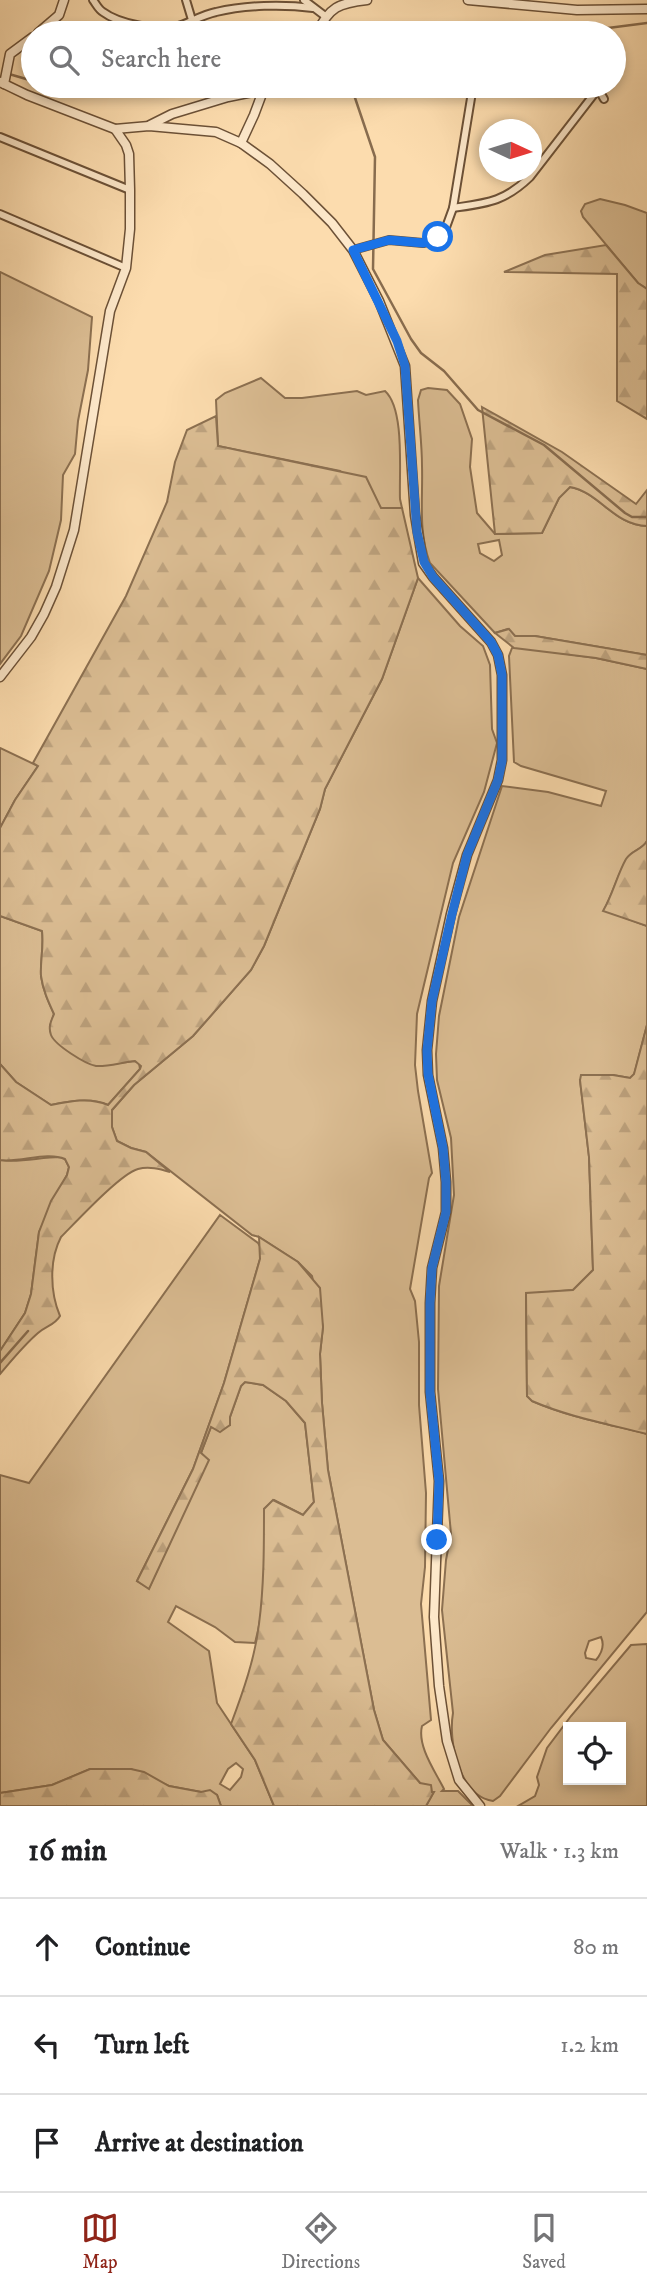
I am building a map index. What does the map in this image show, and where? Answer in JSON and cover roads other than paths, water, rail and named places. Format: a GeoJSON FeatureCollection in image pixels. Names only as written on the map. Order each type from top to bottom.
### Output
{"type":"FeatureCollection","features":[{"type":"Feature","properties":{"kind":"street"},"geometry":{"type":"LineString","coordinates":[[52,21],[59,15],[64,0]]}},
{"type":"Feature","properties":{"kind":"street"},"geometry":{"type":"LineString","coordinates":[[93,0],[103,12],[126,21]]}},
{"type":"Feature","properties":{"kind":"street"},"geometry":{"type":"LineString","coordinates":[[186,0],[192,20]]}},
{"type":"Feature","properties":{"kind":"street"},"geometry":{"type":"LineString","coordinates":[[304,0],[326,16]]}},
{"type":"Feature","properties":{"kind":"street"},"geometry":{"type":"LineString","coordinates":[[323,21],[333,9],[346,2],[367,0]]}},
{"type":"Feature","properties":{"kind":"street"},"geometry":{"type":"LineString","coordinates":[[468,0],[577,10],[622,5],[647,9]]}},
{"type":"Feature","properties":{"kind":"street"},"geometry":{"type":"LineString","coordinates":[[189,21],[234,9],[313,8]]}},
{"type":"Feature","properties":{"kind":"street"},"geometry":{"type":"LineString","coordinates":[[21,44],[4,55],[8,66],[3,81],[21,92]]}},
{"type":"Feature","properties":{"kind":"street"},"geometry":{"type":"LineString","coordinates":[[35,98],[115,130],[148,126],[216,132],[240,143],[270,164],[332,223],[353,250],[397,341],[405,366],[416,524],[424,562],[433,577],[491,642],[498,655],[502,675],[502,761],[498,780],[467,855],[432,1001],[427,1051],[428,1074],[443,1148],[446,1182],[446,1212],[432,1268],[430,1303],[430,1392],[439,1481],[434,1617],[447,1741],[459,1780],[480,1806]]}},
{"type":"Feature","properties":{"kind":"street"},"geometry":{"type":"LineString","coordinates":[[148,126],[172,114],[225,98]]}},
{"type":"Feature","properties":{"kind":"street"},"geometry":{"type":"LineString","coordinates":[[240,143],[260,98]]}},
{"type":"Feature","properties":{"kind":"street"},"geometry":{"type":"LineString","coordinates":[[353,250],[389,240],[423,243],[432,241],[445,230],[453,208],[471,98]]}},
{"type":"Feature","properties":{"kind":"street"},"geometry":{"type":"LineString","coordinates":[[453,208],[492,202],[519,188],[589,98]]}},
{"type":"Feature","properties":{"kind":"street"},"geometry":{"type":"LineString","coordinates":[[0,677],[31,637],[57,587],[74,530],[110,311],[126,268],[130,229],[129,154],[115,130]]}},
{"type":"Feature","properties":{"kind":"street"},"geometry":{"type":"LineString","coordinates":[[0,137],[130,190]]}},
{"type":"Feature","properties":{"kind":"street"},"geometry":{"type":"LineString","coordinates":[[0,214],[126,268]]}},
{"type":"Feature","properties":{"kind":"waterway"},"geometry":{"type":"LineString","coordinates":[[626,26],[647,23]]}},
{"type":"Feature","properties":{"kind":"waterway"},"geometry":{"type":"LineString","coordinates":[[9,74],[21,78]]}},
{"type":"Feature","properties":{"kind":"waterway"},"geometry":{"type":"LineString","coordinates":[[355,98],[375,157],[373,269],[411,339],[421,353],[444,371],[478,410],[544,445],[625,513],[632,517],[647,517]]}},
{"type":"Feature","properties":{"kind":"waterway"},"geometry":{"type":"LineString","coordinates":[[0,1363],[28,1331]]}}]}
